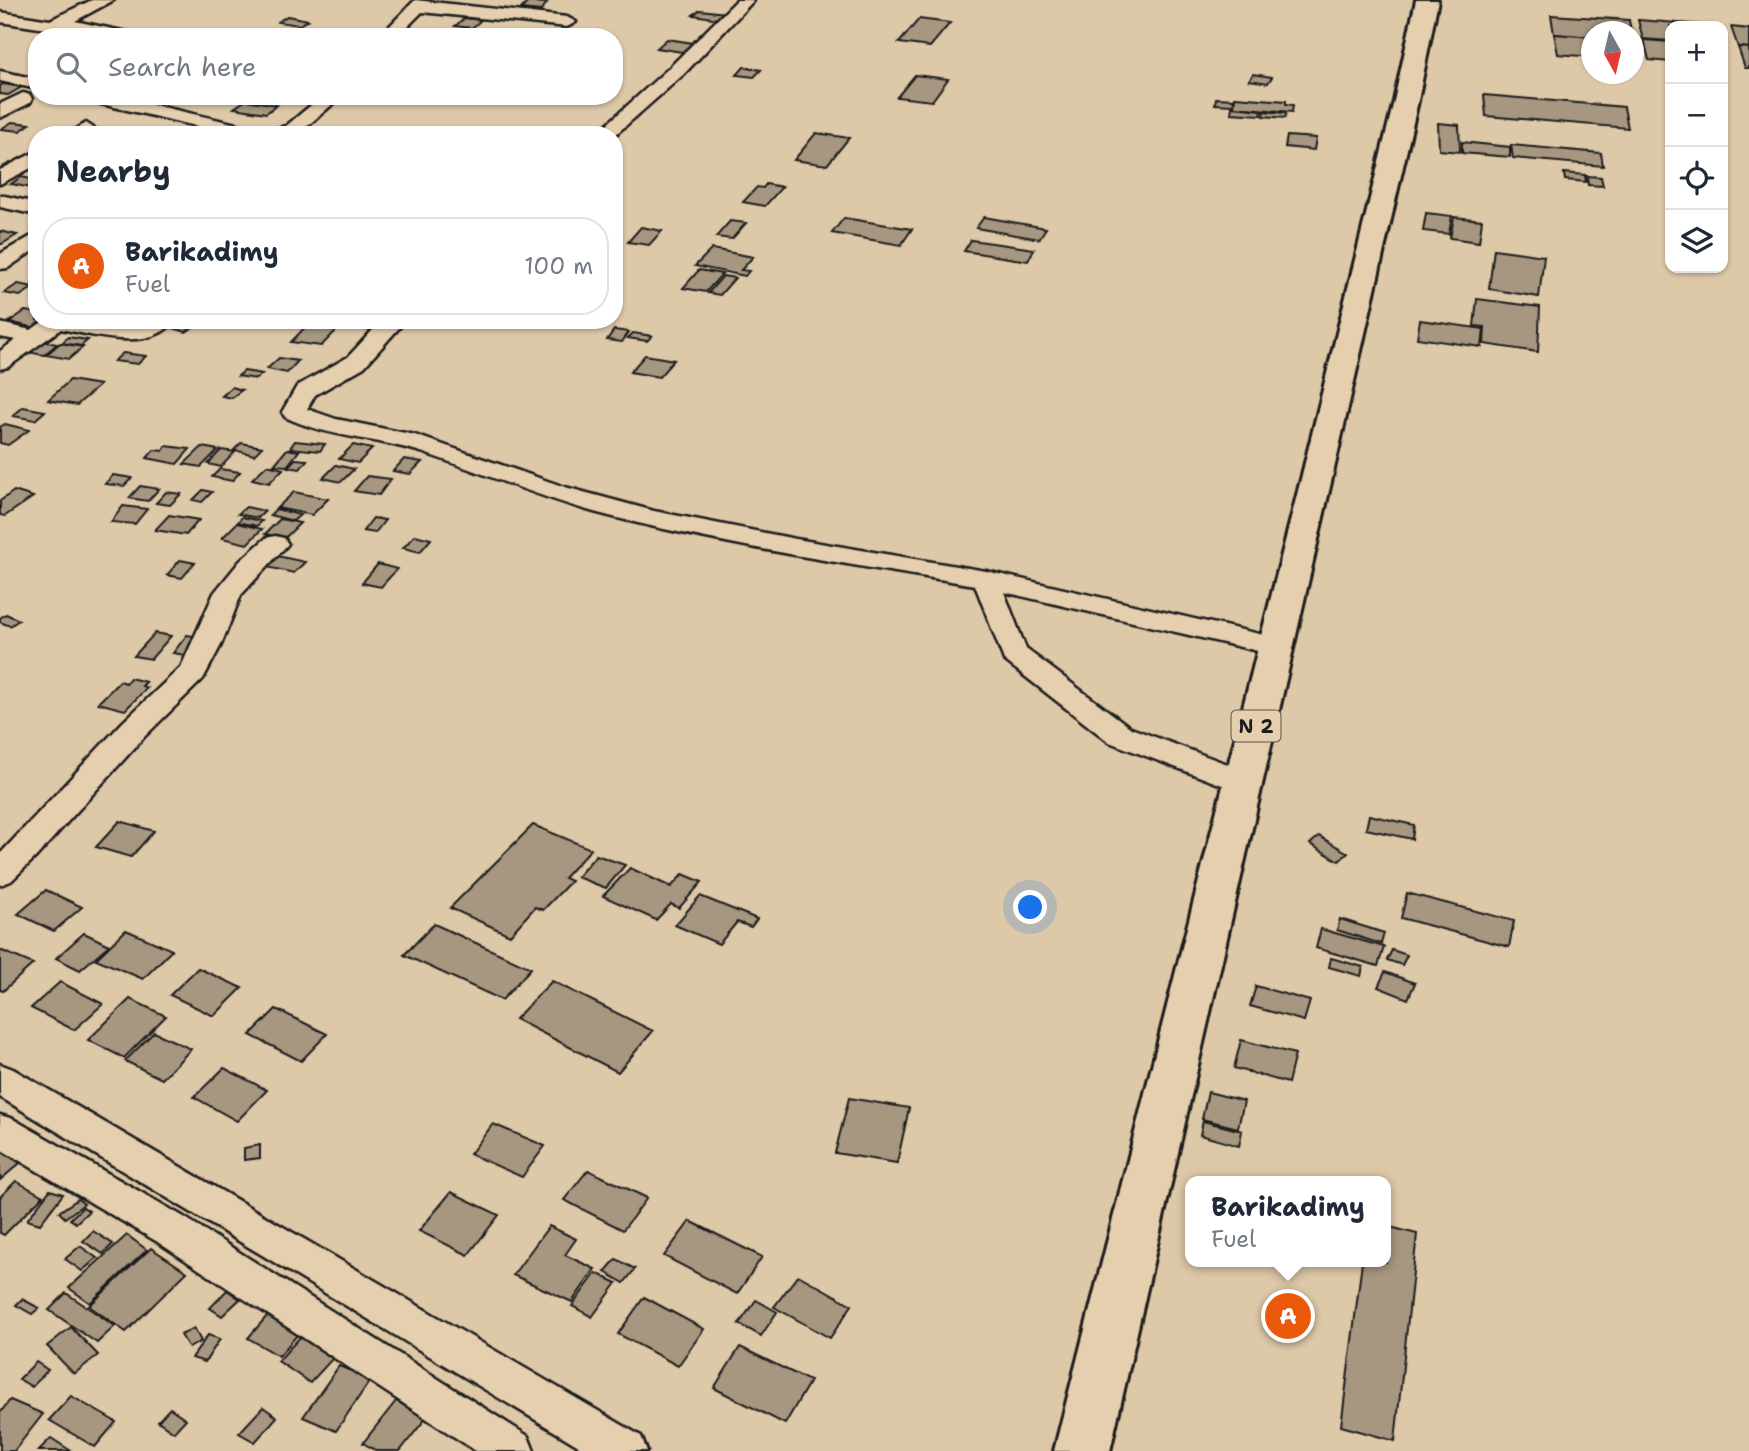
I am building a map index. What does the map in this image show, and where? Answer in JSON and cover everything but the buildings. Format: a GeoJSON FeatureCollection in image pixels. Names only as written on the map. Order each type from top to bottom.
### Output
{"type":"FeatureCollection","features":[{"type":"Feature","properties":{"kind":"main road","name":"N 2"},"geometry":{"type":"LineString","coordinates":[[1082,1451],[1406,101],[1427,0]]}},
{"type":"Feature","properties":{"kind":"street"},"geometry":{"type":"LineString","coordinates":[[0,17],[46,26],[60,23],[106,0]]}},
{"type":"Feature","properties":{"kind":"street"},"geometry":{"type":"LineString","coordinates":[[615,126],[699,52],[746,0]]}},
{"type":"Feature","properties":{"kind":"street"},"geometry":{"type":"LineString","coordinates":[[396,28],[421,4],[566,22]]}},
{"type":"Feature","properties":{"kind":"street"},"geometry":{"type":"LineString","coordinates":[[60,23],[84,28]]}},
{"type":"Feature","properties":{"kind":"street"},"geometry":{"type":"LineString","coordinates":[[0,76],[28,82]]}},
{"type":"Feature","properties":{"kind":"street"},"geometry":{"type":"LineString","coordinates":[[0,112],[23,99]]}},
{"type":"Feature","properties":{"kind":"street"},"geometry":{"type":"LineString","coordinates":[[129,105],[222,126]]}},
{"type":"Feature","properties":{"kind":"street"},"geometry":{"type":"LineString","coordinates":[[298,126],[322,105]]}},
{"type":"Feature","properties":{"kind":"street"},"geometry":{"type":"LineString","coordinates":[[0,177],[28,162]]}},
{"type":"Feature","properties":{"kind":"street"},"geometry":{"type":"LineString","coordinates":[[0,201],[28,207]]}},
{"type":"Feature","properties":{"kind":"street"},"geometry":{"type":"LineString","coordinates":[[0,263],[28,245]]}},
{"type":"Feature","properties":{"kind":"street"},"geometry":{"type":"LineString","coordinates":[[0,362],[48,329]]}},
{"type":"Feature","properties":{"kind":"street"},"geometry":{"type":"LineString","coordinates":[[101,329],[128,334],[147,329]]}},
{"type":"Feature","properties":{"kind":"street"},"geometry":{"type":"LineString","coordinates":[[387,329],[356,362],[306,391],[294,412],[313,423],[406,440],[486,470],[606,507],[811,550],[986,579],[1275,646]]}},
{"type":"Feature","properties":{"kind":"street"},"geometry":{"type":"LineString","coordinates":[[0,330],[36,338]]}},
{"type":"Feature","properties":{"kind":"street"},"geometry":{"type":"LineString","coordinates":[[0,873],[134,729],[193,672],[228,593],[250,566],[275,544]]}},
{"type":"Feature","properties":{"kind":"street"},"geometry":{"type":"LineString","coordinates":[[986,579],[1014,654],[1120,735],[1243,782]]}},
{"type":"Feature","properties":{"kind":"street"},"geometry":{"type":"LineString","coordinates":[[0,1079],[626,1451]]}},
{"type":"Feature","properties":{"kind":"street"},"geometry":{"type":"LineString","coordinates":[[0,1130],[170,1229],[513,1451]]}},
{"type":"Feature","properties":{"kind":"place","name":"Barikadimy"},"geometry":{"type":"Point","coordinates":[1288,1316]}}]}
